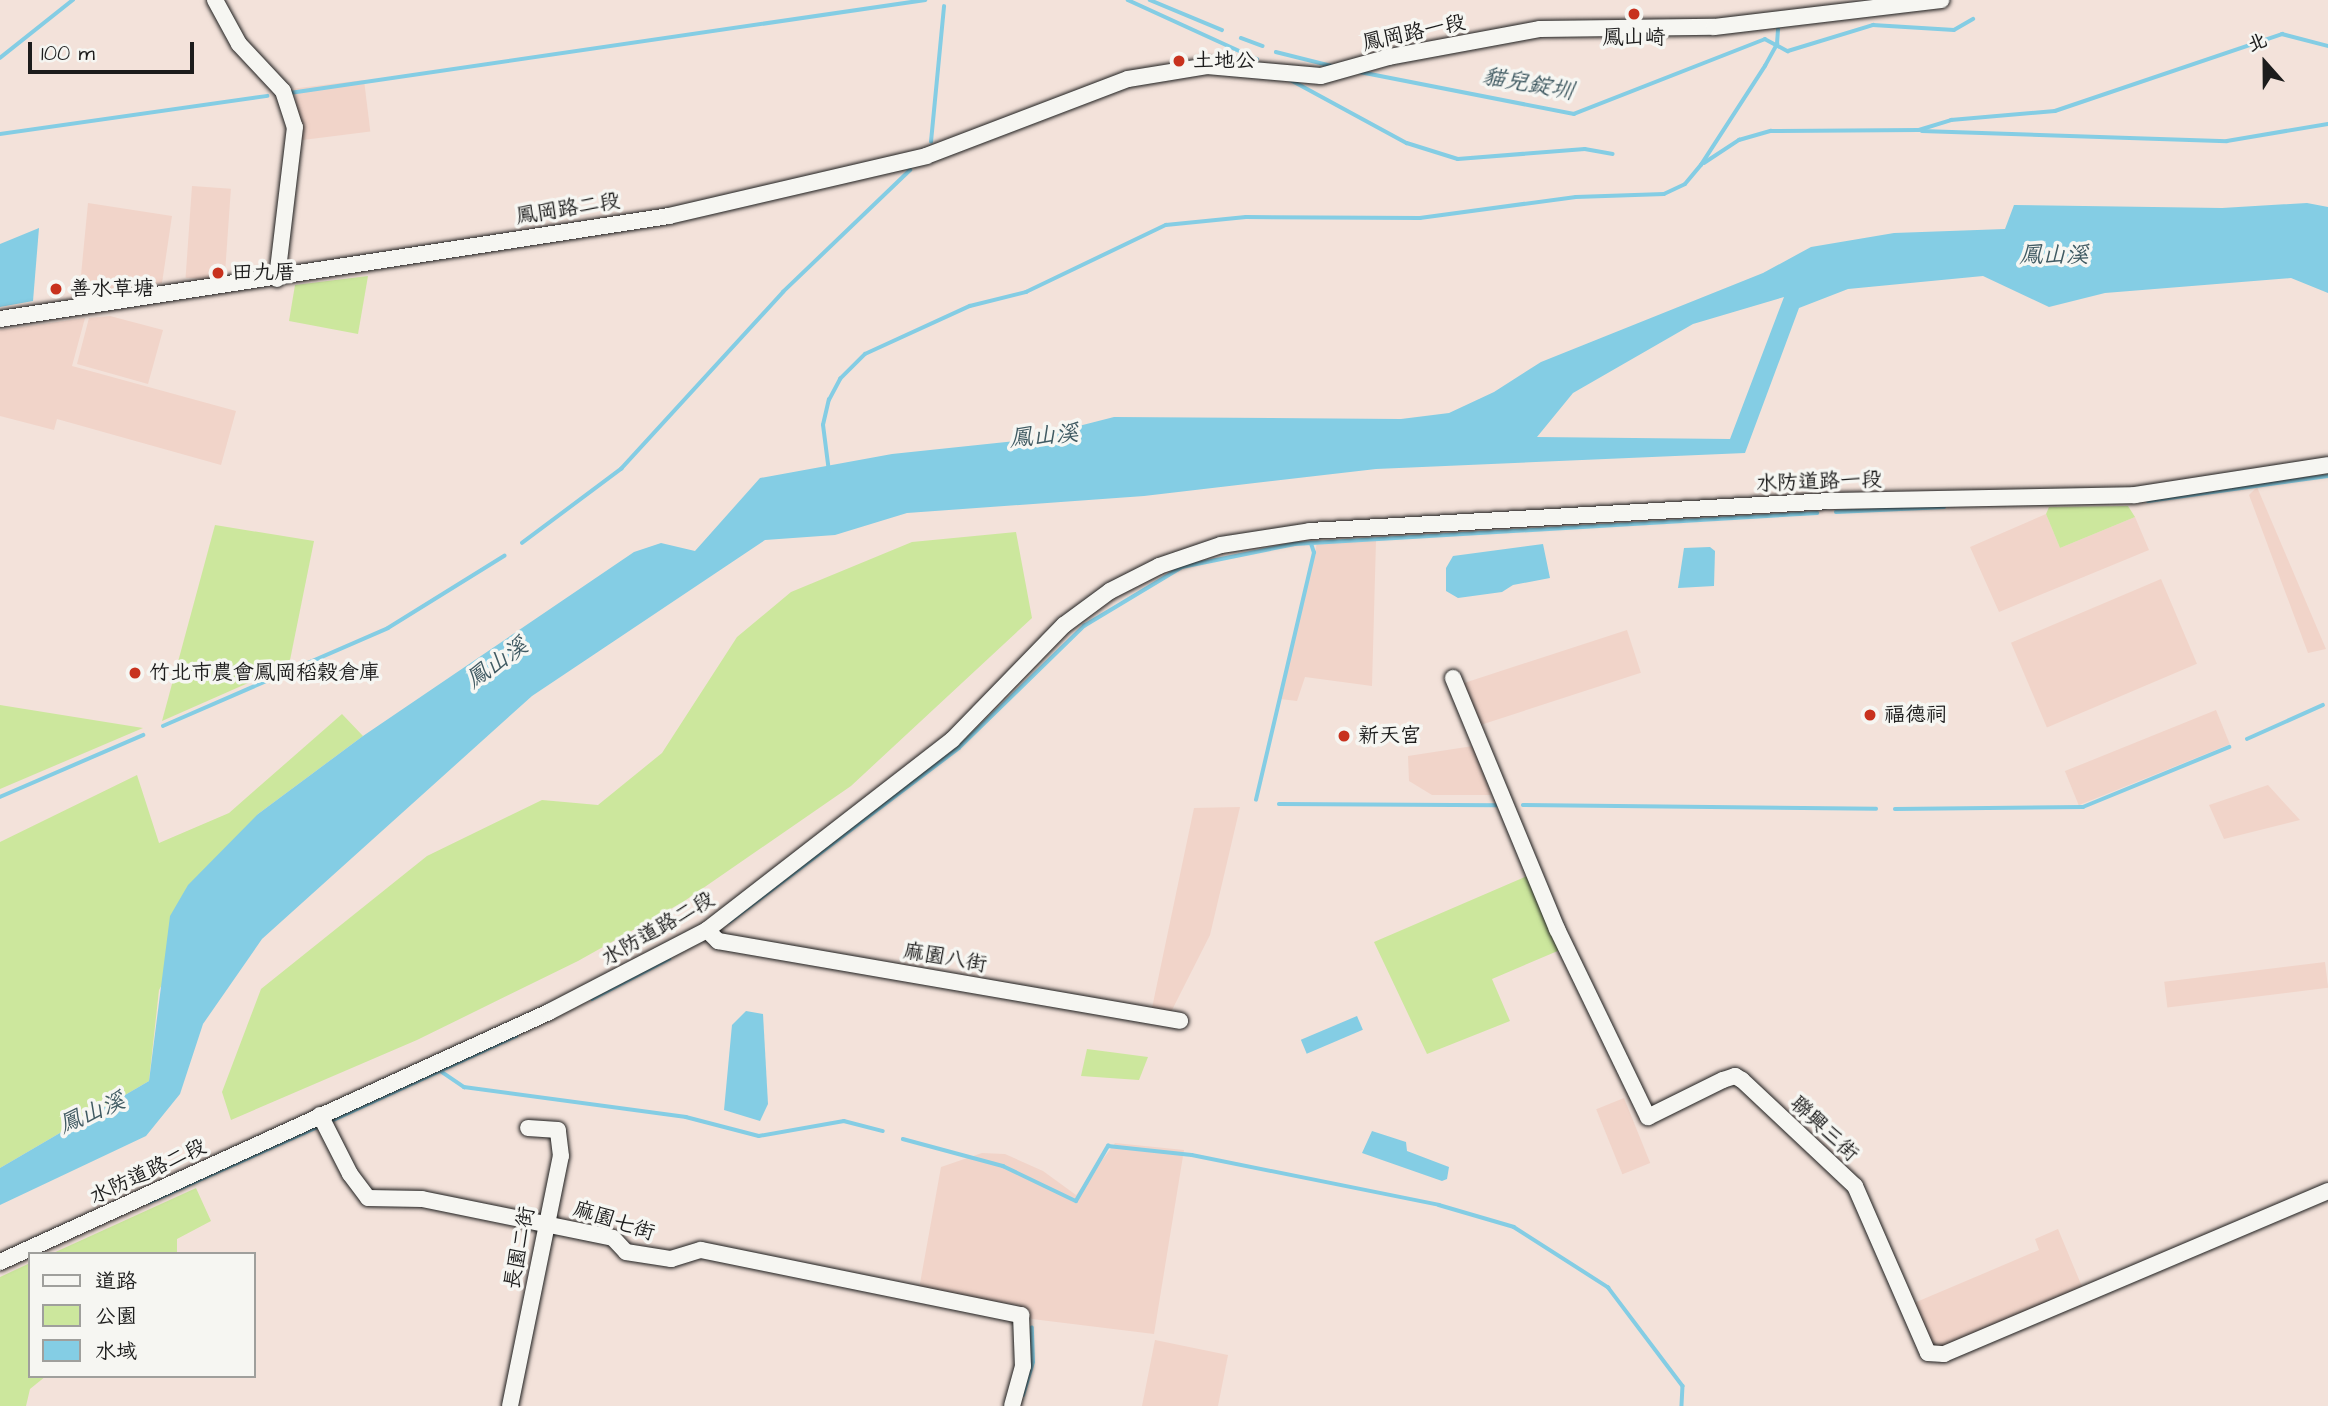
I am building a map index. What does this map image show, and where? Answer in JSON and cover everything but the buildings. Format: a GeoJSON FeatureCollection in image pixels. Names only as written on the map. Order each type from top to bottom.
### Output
{"type":"FeatureCollection","features":[{"type":"Feature","properties":{"kind":"street"},"geometry":{"type":"LineString","coordinates":[[215,0],[239,44],[283,91],[295,127],[277,279]]}},
{"type":"Feature","properties":{"kind":"street","name":"鳳岡路一段"},"geometry":{"type":"LineString","coordinates":[[1128,79],[1207,65],[1321,76],[1540,29],[1714,27],[1941,0]]}},
{"type":"Feature","properties":{"kind":"street","name":"鳳岡路二段"},"geometry":{"type":"LineString","coordinates":[[0,319],[277,279],[735,202],[926,156],[1128,79]]}},
{"type":"Feature","properties":{"kind":"street","name":"水防道路一段"},"geometry":{"type":"LineString","coordinates":[[1310,531],[1830,501],[2136,495],[2328,465]]}},
{"type":"Feature","properties":{"kind":"street","name":"水防道路二段"},"geometry":{"type":"LineString","coordinates":[[0,1262],[323,1122],[713,935],[952,740],[1064,625],[1110,591],[1159,566],[1221,545],[1310,531]]}},
{"type":"Feature","properties":{"kind":"street","name":"聯興三街"},"geometry":{"type":"LineString","coordinates":[[1452,678],[1557,929],[1648,1117],[1723,1080],[1735,1076],[1742,1080],[1855,1186],[1928,1353],[1944,1354],[2328,1191]]}},
{"type":"Feature","properties":{"kind":"street","name":"麻園八街"},"geometry":{"type":"LineString","coordinates":[[713,935],[1180,1021]]}},
{"type":"Feature","properties":{"kind":"street","name":"麻園七街"},"geometry":{"type":"LineString","coordinates":[[323,1122],[368,1198],[422,1199],[613,1238],[626,1251],[671,1259],[701,1250],[1021,1315],[1023,1366],[1012,1406]]}},
{"type":"Feature","properties":{"kind":"street","name":"長園二街"},"geometry":{"type":"LineString","coordinates":[[510,1406],[562,1138],[553,1126],[528,1128]]}},
{"type":"Feature","properties":{"kind":"shaded area"},"geometry":{"type":"Polygon","coordinates":[[[364,80],[370,132],[301,140],[295,89],[364,80]]]}},
{"type":"Feature","properties":{"kind":"shaded area"},"geometry":{"type":"Polygon","coordinates":[[[192,186],[231,189],[224,280],[186,278],[192,186]]]}},
{"type":"Feature","properties":{"kind":"shaded area"},"geometry":{"type":"Polygon","coordinates":[[[88,203],[172,216],[162,283],[79,296],[88,203]]]}},
{"type":"Feature","properties":{"kind":"shaded area"},"geometry":{"type":"Polygon","coordinates":[[[110,316],[163,330],[148,384],[77,364],[89,318],[110,316]]]}},
{"type":"Feature","properties":{"kind":"shaded area"},"geometry":{"type":"Polygon","coordinates":[[[85,318],[72,366],[236,411],[221,465],[57,419],[54,430],[0,416],[0,330],[85,318]]]}},
{"type":"Feature","properties":{"kind":"shaded area"},"geometry":{"type":"Polygon","coordinates":[[[2257,487],[2326,649],[2308,653],[2249,495],[2257,487]]]}},
{"type":"Feature","properties":{"kind":"shaded area"},"geometry":{"type":"Polygon","coordinates":[[[2046,514],[2060,548],[2135,517],[2149,550],[1999,612],[1970,547],[2046,514]]]}},
{"type":"Feature","properties":{"kind":"shaded area"},"geometry":{"type":"Polygon","coordinates":[[[1376,540],[1372,686],[1305,677],[1297,701],[1280,699],[1317,543],[1376,540]]]}},
{"type":"Feature","properties":{"kind":"shaded area"},"geometry":{"type":"Polygon","coordinates":[[[2161,579],[2197,664],[2047,727],[2011,643],[2161,579]]]}},
{"type":"Feature","properties":{"kind":"shaded area"},"geometry":{"type":"Polygon","coordinates":[[[1627,630],[1641,673],[1474,727],[1460,684],[1627,630]]]}},
{"type":"Feature","properties":{"kind":"shaded area"},"geometry":{"type":"Polygon","coordinates":[[[2216,710],[2230,744],[2079,805],[2065,771],[2216,710]]]}},
{"type":"Feature","properties":{"kind":"shaded area"},"geometry":{"type":"Polygon","coordinates":[[[1473,746],[1491,795],[1432,795],[1409,781],[1408,756],[1473,746]]]}},
{"type":"Feature","properties":{"kind":"shaded area"},"geometry":{"type":"Polygon","coordinates":[[[2268,785],[2300,820],[2224,839],[2209,805],[2268,785]]]}},
{"type":"Feature","properties":{"kind":"shaded area"},"geometry":{"type":"Polygon","coordinates":[[[1240,807],[1210,935],[1170,1014],[1152,1008],[1194,808],[1240,807]]]}},
{"type":"Feature","properties":{"kind":"shaded area"},"geometry":{"type":"Polygon","coordinates":[[[2325,962],[2328,988],[2167,1008],[2164,982],[2325,962]]]}},
{"type":"Feature","properties":{"kind":"shaded area"},"geometry":{"type":"Polygon","coordinates":[[[1624,1098],[1650,1163],[1622,1174],[1596,1109],[1624,1098]]]}},
{"type":"Feature","properties":{"kind":"shaded area"},"geometry":{"type":"Polygon","coordinates":[[[1115,1143],[1184,1150],[1154,1334],[1032,1319],[1018,1305],[919,1289],[941,1167],[982,1153],[1005,1154],[1043,1171],[1076,1195],[1115,1143]]]}},
{"type":"Feature","properties":{"kind":"shaded area"},"geometry":{"type":"Polygon","coordinates":[[[2058,1229],[2083,1289],[1934,1352],[1914,1303],[2039,1250],[2035,1239],[2058,1229]]]}},
{"type":"Feature","properties":{"kind":"shaded area"},"geometry":{"type":"Polygon","coordinates":[[[1155,1340],[1228,1355],[1218,1406],[1142,1406],[1155,1340]]]}},
{"type":"Feature","properties":{"kind":"green space"},"geometry":{"type":"Polygon","coordinates":[[[368,276],[358,334],[289,321],[295,285],[368,276]]]}},
{"type":"Feature","properties":{"kind":"green space"},"geometry":{"type":"Polygon","coordinates":[[[2128,506],[2135,517],[2060,548],[2046,514],[2049,507],[2128,506]]]}},
{"type":"Feature","properties":{"kind":"green space"},"geometry":{"type":"Polygon","coordinates":[[[215,525],[314,541],[289,665],[162,721],[215,525]]]}},
{"type":"Feature","properties":{"kind":"green space"},"geometry":{"type":"Polygon","coordinates":[[[1016,532],[1032,618],[851,786],[683,902],[578,961],[417,1040],[231,1120],[222,1092],[261,989],[427,856],[542,800],[598,805],[662,753],[737,637],[791,592],[912,542],[1016,532]]]}},
{"type":"Feature","properties":{"kind":"green space"},"geometry":{"type":"Polygon","coordinates":[[[0,705],[143,728],[0,789],[0,705]]]}},
{"type":"Feature","properties":{"kind":"green space"},"geometry":{"type":"Polygon","coordinates":[[[342,714],[363,736],[258,814],[159,990],[149,1081],[0,1168],[0,842],[137,775],[159,843],[229,813],[342,714]]]}},
{"type":"Feature","properties":{"kind":"green space"},"geometry":{"type":"Polygon","coordinates":[[[1527,876],[1560,950],[1492,979],[1510,1021],[1427,1054],[1374,942],[1527,876]]]}},
{"type":"Feature","properties":{"kind":"green space"},"geometry":{"type":"Polygon","coordinates":[[[1087,1049],[1148,1057],[1139,1080],[1081,1076],[1087,1049]]]}},
{"type":"Feature","properties":{"kind":"green space"},"geometry":{"type":"Polygon","coordinates":[[[196,1188],[211,1221],[177,1239],[177,1252],[55,1252],[196,1188]]]}},
{"type":"Feature","properties":{"kind":"green space"},"geometry":{"type":"Polygon","coordinates":[[[28,1264],[28,1378],[44,1378],[30,1389],[26,1406],[0,1406],[0,1277],[28,1264]]]}},
{"type":"Feature","properties":{"kind":"water","name":"鳳山溪"},"geometry":{"type":"Polygon","coordinates":[[[2307,203],[2328,207],[2328,293],[2291,278],[2105,293],[2049,307],[1983,276],[1848,289],[1799,308],[1745,453],[1376,469],[1144,496],[907,513],[835,535],[765,540],[532,696],[262,939],[203,1024],[180,1094],[146,1136],[0,1205],[0,1168],[149,1081],[170,916],[188,885],[258,814],[363,736],[634,552],[661,543],[695,551],[760,478],[892,454],[1024,440],[1114,417],[1401,419],[1449,413],[1494,392],[1541,362],[1763,273],[1811,247],[1894,233],[2005,229],[2014,205],[2222,208],[2307,203]],[[1784,297],[1693,324],[1573,393],[1537,437],[1730,439],[1784,297]]]}},
{"type":"Feature","properties":{"kind":"water"},"geometry":{"type":"Polygon","coordinates":[[[39,228],[33,301],[0,307],[0,244],[39,228]]]}},
{"type":"Feature","properties":{"kind":"water"},"geometry":{"type":"Polygon","coordinates":[[[1543,544],[1550,578],[1513,585],[1502,592],[1458,598],[1446,591],[1446,568],[1453,556],[1543,544]]]}},
{"type":"Feature","properties":{"kind":"water"},"geometry":{"type":"Polygon","coordinates":[[[1710,547],[1715,551],[1714,586],[1678,588],[1684,548],[1710,547]]]}},
{"type":"Feature","properties":{"kind":"water"},"geometry":{"type":"Polygon","coordinates":[[[746,1011],[763,1014],[768,1104],[760,1121],[724,1110],[732,1025],[746,1011]]]}},
{"type":"Feature","properties":{"kind":"water"},"geometry":{"type":"Polygon","coordinates":[[[1357,1016],[1363,1030],[1307,1054],[1301,1040],[1357,1016]]]}},
{"type":"Feature","properties":{"kind":"water"},"geometry":{"type":"Polygon","coordinates":[[[1372,1131],[1406,1142],[1407,1151],[1449,1167],[1447,1179],[1442,1181],[1362,1153],[1372,1131]]]}},
{"type":"Feature","properties":{"kind":"waterway"},"geometry":{"type":"LineString","coordinates":[[0,58],[73,0]]}},
{"type":"Feature","properties":{"kind":"waterway"},"geometry":{"type":"LineString","coordinates":[[290,93],[925,0]]}},
{"type":"Feature","properties":{"kind":"waterway"},"geometry":{"type":"LineString","coordinates":[[1128,0],[1257,59]]}},
{"type":"Feature","properties":{"kind":"waterway","name":"貓兒錠圳"},"geometry":{"type":"LineString","coordinates":[[1150,0],[1222,30]]}},
{"type":"Feature","properties":{"kind":"waterway"},"geometry":{"type":"LineString","coordinates":[[931,142],[944,7]]}},
{"type":"Feature","properties":{"kind":"waterway","name":"貓兒錠圳"},"geometry":{"type":"LineString","coordinates":[[1360,72],[1574,114],[1765,39],[1788,51],[1873,25],[1954,30],[1973,19]]}},
{"type":"Feature","properties":{"kind":"waterway"},"geometry":{"type":"LineString","coordinates":[[829,472],[823,425],[829,400],[840,379],[865,354],[970,306],[1026,292],[1166,225],[1246,217],[1420,218],[1576,197],[1664,194],[1685,184],[1701,165],[1765,66],[1777,44],[1778,30]]}},
{"type":"Feature","properties":{"kind":"waterway"},"geometry":{"type":"LineString","coordinates":[[1704,163],[1739,140],[1771,131],[1919,130],[1951,120],[2055,111],[2282,34],[2328,46]]}},
{"type":"Feature","properties":{"kind":"waterway","name":"貓兒錠圳"},"geometry":{"type":"LineString","coordinates":[[1241,38],[1263,46]]}},
{"type":"Feature","properties":{"kind":"waterway","name":"貓兒錠圳"},"geometry":{"type":"LineString","coordinates":[[1276,52],[1332,66]]}},
{"type":"Feature","properties":{"kind":"waterway"},"geometry":{"type":"LineString","coordinates":[[1289,79],[1407,143],[1458,159],[1585,149],[1613,154]]}},
{"type":"Feature","properties":{"kind":"waterway"},"geometry":{"type":"LineString","coordinates":[[0,134],[267,96]]}},
{"type":"Feature","properties":{"kind":"waterway"},"geometry":{"type":"LineString","coordinates":[[1922,131],[2227,141],[2328,124]]}},
{"type":"Feature","properties":{"kind":"waterway"},"geometry":{"type":"LineString","coordinates":[[522,543],[621,469],[783,292],[910,170]]}},
{"type":"Feature","properties":{"kind":"waterway"},"geometry":{"type":"LineString","coordinates":[[2148,501],[2328,476]]}},
{"type":"Feature","properties":{"kind":"waterway"},"geometry":{"type":"LineString","coordinates":[[1836,512],[1944,507]]}},
{"type":"Feature","properties":{"kind":"waterway"},"geometry":{"type":"LineString","coordinates":[[729,922],[959,748],[1084,626],[1182,567],[1295,544],[1817,513]]}},
{"type":"Feature","properties":{"kind":"waterway"},"geometry":{"type":"LineString","coordinates":[[1256,800],[1314,553],[1311,544]]}},
{"type":"Feature","properties":{"kind":"waterway"},"geometry":{"type":"LineString","coordinates":[[163,726],[388,628],[504,556]]}},
{"type":"Feature","properties":{"kind":"waterway"},"geometry":{"type":"LineString","coordinates":[[2247,739],[2323,705]]}},
{"type":"Feature","properties":{"kind":"waterway"},"geometry":{"type":"LineString","coordinates":[[0,797],[143,735]]}},
{"type":"Feature","properties":{"kind":"waterway"},"geometry":{"type":"LineString","coordinates":[[1895,809],[2083,807],[2229,747]]}},
{"type":"Feature","properties":{"kind":"waterway"},"geometry":{"type":"LineString","coordinates":[[1279,804],[1497,805]]}},
{"type":"Feature","properties":{"kind":"waterway"},"geometry":{"type":"LineString","coordinates":[[1523,805],[1876,809]]}},
{"type":"Feature","properties":{"kind":"waterway"},"geometry":{"type":"LineString","coordinates":[[592,999],[669,959]]}},
{"type":"Feature","properties":{"kind":"waterway"},"geometry":{"type":"LineString","coordinates":[[329,1122],[516,1036]]}},
{"type":"Feature","properties":{"kind":"waterway"},"geometry":{"type":"LineString","coordinates":[[442,1072],[464,1087],[686,1117],[759,1136],[844,1121],[883,1131]]}},
{"type":"Feature","properties":{"kind":"waterway"},"geometry":{"type":"LineString","coordinates":[[150,1202],[322,1125]]}},
{"type":"Feature","properties":{"kind":"waterway"},"geometry":{"type":"LineString","coordinates":[[903,1139],[1003,1166],[1076,1201],[1108,1146],[1192,1155],[1439,1205],[1514,1227],[1608,1287],[1683,1386],[1682,1406]]}},
{"type":"Feature","properties":{"kind":"waterway"},"geometry":{"type":"LineString","coordinates":[[1023,1395],[1033,1362],[1032,1328]]}},
{"type":"Feature","properties":{"kind":"place","name":"鳳山崎"},"geometry":{"type":"Point","coordinates":[1634,14]}},
{"type":"Feature","properties":{"kind":"place","name":"土地公"},"geometry":{"type":"Point","coordinates":[1179,61]}},
{"type":"Feature","properties":{"kind":"place","name":"田九厝"},"geometry":{"type":"Point","coordinates":[218,273]}},
{"type":"Feature","properties":{"kind":"place","name":"善水草塘"},"geometry":{"type":"Point","coordinates":[56,289]}},
{"type":"Feature","properties":{"kind":"place","name":"竹北市農會鳳岡稻穀倉庫"},"geometry":{"type":"Point","coordinates":[135,673]}},
{"type":"Feature","properties":{"kind":"place","name":"福德祠"},"geometry":{"type":"Point","coordinates":[1870,715]}},
{"type":"Feature","properties":{"kind":"place","name":"新天宫"},"geometry":{"type":"Point","coordinates":[1344,736]}}]}
